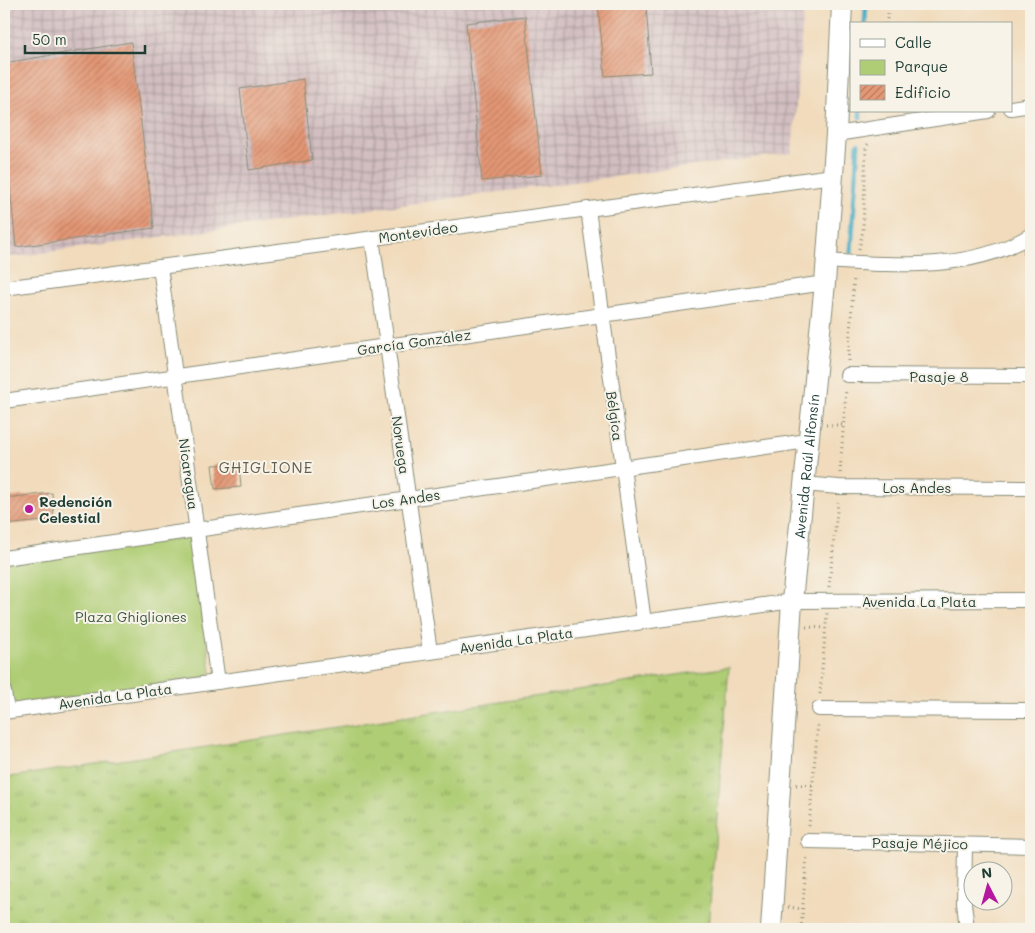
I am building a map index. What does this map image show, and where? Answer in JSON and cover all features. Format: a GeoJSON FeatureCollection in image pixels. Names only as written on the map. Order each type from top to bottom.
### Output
{"type":"FeatureCollection","features":[{"type":"Feature","properties":{"kind":"main road","name":"Avenida Raúl Alfonsín"},"geometry":{"type":"LineString","coordinates":[[771,929],[792,601],[824,283],[836,134],[845,76],[842,4]]}},
{"type":"Feature","properties":{"kind":"street"},"geometry":{"type":"LineString","coordinates":[[1012,108],[1031,105]]}},
{"type":"Feature","properties":{"kind":"street"},"geometry":{"type":"LineString","coordinates":[[836,134],[982,112]]}},
{"type":"Feature","properties":{"kind":"street","name":"Montevideo"},"geometry":{"type":"LineString","coordinates":[[4,288],[833,176]]}},
{"type":"Feature","properties":{"kind":"street","name":"Bélgica"},"geometry":{"type":"LineString","coordinates":[[588,209],[644,622]]}},
{"type":"Feature","properties":{"kind":"street"},"geometry":{"type":"LineString","coordinates":[[826,261],[904,264],[953,261],[1010,248],[1031,235]]}},
{"type":"Feature","properties":{"kind":"street","name":"Noruega"},"geometry":{"type":"LineString","coordinates":[[372,238],[430,652]]}},
{"type":"Feature","properties":{"kind":"street"},"geometry":{"type":"LineString","coordinates":[[1031,244],[1031,257]]}},
{"type":"Feature","properties":{"kind":"street","name":"Nicaragua"},"geometry":{"type":"LineString","coordinates":[[160,267],[218,682]]}},
{"type":"Feature","properties":{"kind":"street","name":"García González"},"geometry":{"type":"LineString","coordinates":[[4,401],[824,283]]}},
{"type":"Feature","properties":{"kind":"street","name":"Pasaje 8"},"geometry":{"type":"LineString","coordinates":[[847,376],[1031,376]]}},
{"type":"Feature","properties":{"kind":"street","name":"Los Andes"},"geometry":{"type":"LineString","coordinates":[[4,558],[807,441]]}},
{"type":"Feature","properties":{"kind":"street","name":"Los Andes"},"geometry":{"type":"LineString","coordinates":[[803,484],[840,487],[1031,488]]}},
{"type":"Feature","properties":{"kind":"street","name":"Avenida La Plata"},"geometry":{"type":"LineString","coordinates":[[5,711],[792,601],[1031,600]]}},
{"type":"Feature","properties":{"kind":"street"},"geometry":{"type":"LineString","coordinates":[[4,692],[5,711]]}},
{"type":"Feature","properties":{"kind":"street"},"geometry":{"type":"LineString","coordinates":[[819,709],[1031,710]]}},
{"type":"Feature","properties":{"kind":"street","name":"Pasaje Méjico"},"geometry":{"type":"LineString","coordinates":[[808,841],[1031,846]]}},
{"type":"Feature","properties":{"kind":"street"},"geometry":{"type":"LineString","coordinates":[[965,845],[964,903],[967,929]]}},
{"type":"Feature","properties":{"kind":"path"},"geometry":{"type":"LineString","coordinates":[[886,22],[890,4]]}},
{"type":"Feature","properties":{"kind":"path"},"geometry":{"type":"LineString","coordinates":[[801,929],[828,601],[840,487],[855,263],[863,230],[866,147],[880,128]]}},
{"type":"Feature","properties":{"kind":"shaded area"},"geometry":{"type":"Polygon","coordinates":[[[4,4],[804,4],[792,153],[4,258],[4,4]]]}},
{"type":"Feature","properties":{"kind":"green space","name":"Plaza Ghigliones"},"geometry":{"type":"Polygon","coordinates":[[[191,537],[211,672],[207,677],[18,704],[11,700],[4,649],[4,563],[191,537]]]}},
{"type":"Feature","properties":{"kind":"green space"},"geometry":{"type":"Polygon","coordinates":[[[729,667],[708,929],[4,929],[4,778],[729,667]]]}},
{"type":"Feature","properties":{"kind":"building"},"geometry":{"type":"Polygon","coordinates":[[[646,4],[651,73],[605,76],[598,5],[646,4]]]}},
{"type":"Feature","properties":{"kind":"building"},"geometry":{"type":"Polygon","coordinates":[[[525,16],[542,175],[482,181],[466,23],[525,16]]]}},
{"type":"Feature","properties":{"kind":"building"},"geometry":{"type":"Polygon","coordinates":[[[131,42],[154,228],[16,247],[4,127],[4,63],[131,42]]]}},
{"type":"Feature","properties":{"kind":"building"},"geometry":{"type":"Polygon","coordinates":[[[303,79],[312,160],[249,170],[240,89],[303,79]]]}},
{"type":"Feature","properties":{"kind":"building"},"geometry":{"type":"Polygon","coordinates":[[[239,464],[241,487],[215,489],[212,465],[239,464]]]}},
{"type":"Feature","properties":{"kind":"building","name":"Redención Celestial"},"geometry":{"type":"Polygon","coordinates":[[[52,493],[54,520],[4,525],[4,498],[52,493]]]}},
{"type":"Feature","properties":{"kind":"waterway"},"geometry":{"type":"LineString","coordinates":[[865,22],[866,4]]}},
{"type":"Feature","properties":{"kind":"waterway"},"geometry":{"type":"LineString","coordinates":[[860,112],[860,117]]}},
{"type":"Feature","properties":{"kind":"waterway"},"geometry":{"type":"LineString","coordinates":[[851,252],[858,144]]}},
{"type":"Feature","properties":{"kind":"place","name":"Redención Celestial"},"geometry":{"type":"Point","coordinates":[29,509]}},
{"type":"Feature","properties":{"kind":"district","name":"GHIGLIONE"},"geometry":{"type":"Point","coordinates":[266,467]}}]}
